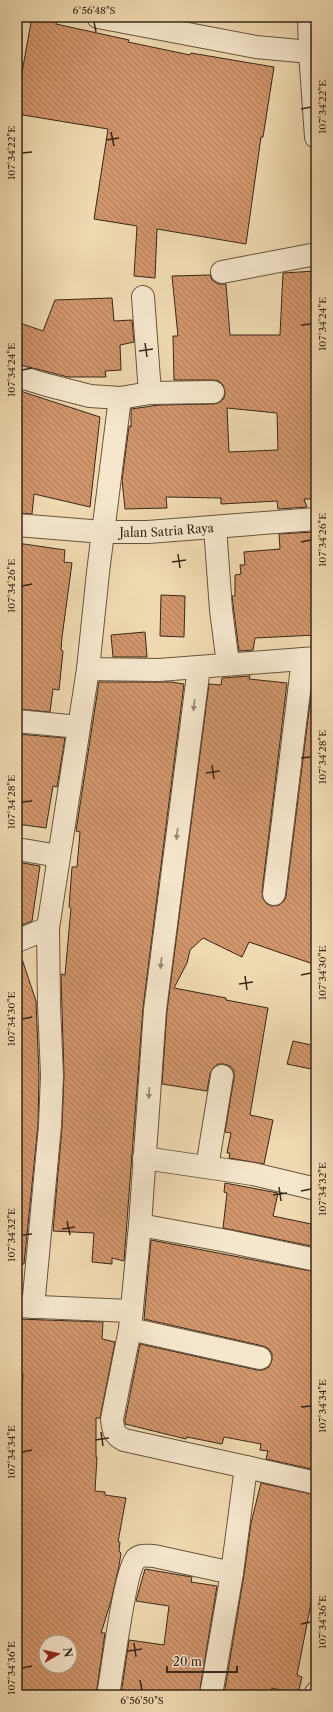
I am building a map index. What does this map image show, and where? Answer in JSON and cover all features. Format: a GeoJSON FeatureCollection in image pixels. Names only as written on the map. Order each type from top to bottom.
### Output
{"type":"FeatureCollection","features":[{"type":"Feature","properties":{"kind":"street"},"geometry":{"type":"LineString","coordinates":[[98,17],[256,47],[310,52]]}},
{"type":"Feature","properties":{"kind":"street"},"geometry":{"type":"LineString","coordinates":[[309,17],[316,137]]}},
{"type":"Feature","properties":{"kind":"street"},"geometry":{"type":"LineString","coordinates":[[222,272],[316,254]]}},
{"type":"Feature","properties":{"kind":"street"},"geometry":{"type":"LineString","coordinates":[[143,297],[150,393]]}},
{"type":"Feature","properties":{"kind":"street"},"geometry":{"type":"LineString","coordinates":[[17,376],[90,396],[120,398],[150,393],[213,392]]}},
{"type":"Feature","properties":{"kind":"street"},"geometry":{"type":"LineString","coordinates":[[120,398],[88,669],[48,928],[52,1075],[50,1126],[25,1306],[130,1320],[260,1358]]}},
{"type":"Feature","properties":{"kind":"street","name":"Jalan Satria Raya"},"geometry":{"type":"LineString","coordinates":[[17,525],[103,532],[148,532],[316,519]]}},
{"type":"Feature","properties":{"kind":"street"},"geometry":{"type":"LineString","coordinates":[[215,527],[220,610],[228,664]]}},
{"type":"Feature","properties":{"kind":"street"},"geometry":{"type":"LineString","coordinates":[[88,669],[160,670],[310,659],[274,894]]}},
{"type":"Feature","properties":{"kind":"street"},"geometry":{"type":"LineString","coordinates":[[199,667],[155,1010],[140,1225],[130,1320],[112,1419],[113,1428],[116,1435],[124,1440],[316,1482]]}},
{"type":"Feature","properties":{"kind":"street"},"geometry":{"type":"LineString","coordinates":[[17,721],[79,727]]}},
{"type":"Feature","properties":{"kind":"street"},"geometry":{"type":"LineString","coordinates":[[17,848],[59,856]]}},
{"type":"Feature","properties":{"kind":"street"},"geometry":{"type":"LineString","coordinates":[[17,941],[48,928]]}},
{"type":"Feature","properties":{"kind":"street"},"geometry":{"type":"LineString","coordinates":[[207,1167],[222,1076]]}},
{"type":"Feature","properties":{"kind":"street"},"geometry":{"type":"LineString","coordinates":[[144,1158],[253,1174],[316,1189]]}},
{"type":"Feature","properties":{"kind":"street"},"geometry":{"type":"LineString","coordinates":[[140,1225],[227,1241],[316,1260]]}},
{"type":"Feature","properties":{"kind":"street"},"geometry":{"type":"LineString","coordinates":[[211,1695],[232,1573],[246,1467]]}},
{"type":"Feature","properties":{"kind":"street"},"geometry":{"type":"LineString","coordinates":[[108,1695],[121,1613],[131,1568],[136,1558],[142,1556],[154,1556],[232,1573]]}},
{"type":"Feature","properties":{"kind":"building"},"geometry":{"type":"Polygon","coordinates":[[[32,17],[58,17],[56,24],[129,40],[128,42],[190,55],[191,53],[274,67],[263,137],[261,137],[246,244],[157,229],[155,278],[134,276],[137,226],[94,219],[108,129],[17,114],[17,100],[32,17]]]}},
{"type":"Feature","properties":{"kind":"building"},"geometry":{"type":"Polygon","coordinates":[[[316,271],[316,499],[304,499],[307,507],[278,509],[277,501],[221,504],[221,498],[166,497],[167,508],[125,509],[122,480],[129,426],[131,427],[131,409],[159,405],[214,404],[220,402],[224,398],[225,392],[223,385],[219,381],[174,380],[173,336],[178,336],[172,276],[210,275],[212,280],[218,284],[226,284],[230,335],[280,335],[283,273],[316,271]],[[227,408],[229,452],[278,450],[277,413],[227,408]]]}},
{"type":"Feature","properties":{"kind":"building"},"geometry":{"type":"Polygon","coordinates":[[[112,298],[114,321],[132,320],[134,342],[120,345],[121,370],[105,371],[106,377],[68,377],[17,364],[17,322],[43,331],[55,300],[112,298]]]}},
{"type":"Feature","properties":{"kind":"building"},"geometry":{"type":"Polygon","coordinates":[[[17,390],[100,417],[90,507],[34,494],[32,514],[17,513],[17,390]]]}},
{"type":"Feature","properties":{"kind":"building"},"geometry":{"type":"Polygon","coordinates":[[[315,532],[316,635],[255,638],[253,650],[239,651],[232,596],[235,596],[235,575],[241,574],[240,565],[245,565],[244,552],[280,549],[279,534],[315,532]]]}},
{"type":"Feature","properties":{"kind":"building"},"geometry":{"type":"Polygon","coordinates":[[[17,543],[65,550],[64,562],[72,563],[62,637],[61,650],[63,651],[59,690],[53,689],[50,712],[17,709],[17,656],[20,628],[17,627],[17,543]]]}},
{"type":"Feature","properties":{"kind":"building"},"geometry":{"type":"Polygon","coordinates":[[[161,595],[185,596],[184,637],[160,636],[161,595]]]}},
{"type":"Feature","properties":{"kind":"building"},"geometry":{"type":"Polygon","coordinates":[[[145,632],[147,657],[113,657],[111,635],[145,632]]]}},
{"type":"Feature","properties":{"kind":"building"},"geometry":{"type":"Polygon","coordinates":[[[250,676],[249,679],[287,683],[262,892],[263,899],[267,904],[272,906],[279,905],[284,901],[286,896],[312,686],[316,686],[316,965],[249,942],[242,957],[203,938],[190,950],[187,963],[174,988],[268,1008],[250,1115],[273,1120],[264,1164],[229,1158],[230,1153],[227,1153],[231,1133],[225,1132],[234,1078],[234,1071],[230,1066],[218,1064],[213,1068],[210,1074],[207,1091],[162,1084],[167,1011],[209,684],[221,685],[222,678],[250,676]]]}},
{"type":"Feature","properties":{"kind":"building"},"geometry":{"type":"Polygon","coordinates":[[[99,682],[171,682],[184,684],[143,1008],[124,1261],[112,1258],[112,1264],[92,1262],[94,1233],[53,1231],[62,1127],[64,1075],[61,974],[65,975],[71,908],[69,907],[72,867],[77,867],[80,832],[76,831],[99,682]]]}},
{"type":"Feature","properties":{"kind":"building"},"geometry":{"type":"Polygon","coordinates":[[[17,734],[65,738],[57,787],[53,786],[46,828],[17,824],[17,734]]]}},
{"type":"Feature","properties":{"kind":"building"},"geometry":{"type":"Polygon","coordinates":[[[17,862],[40,866],[32,921],[17,927],[17,862]]]}},
{"type":"Feature","properties":{"kind":"building"},"geometry":{"type":"Polygon","coordinates":[[[20,953],[36,1001],[39,1075],[38,1125],[24,1264],[17,1264],[17,954],[20,953]]]}},
{"type":"Feature","properties":{"kind":"building"},"geometry":{"type":"Polygon","coordinates":[[[293,1041],[316,1046],[316,1070],[287,1064],[293,1041]]]}},
{"type":"Feature","properties":{"kind":"building"},"geometry":{"type":"Polygon","coordinates":[[[225,1183],[278,1193],[273,1216],[316,1225],[316,1247],[223,1228],[227,1193],[224,1192],[225,1183]]]}},
{"type":"Feature","properties":{"kind":"building"},"geometry":{"type":"Polygon","coordinates":[[[151,1240],[316,1272],[316,1470],[266,1459],[268,1451],[260,1450],[261,1444],[224,1437],[222,1444],[187,1437],[186,1439],[125,1424],[140,1344],[257,1370],[263,1370],[269,1367],[272,1360],[272,1354],[269,1349],[263,1346],[144,1319],[151,1240]]]}},
{"type":"Feature","properties":{"kind":"building"},"geometry":{"type":"Polygon","coordinates":[[[17,1319],[103,1322],[102,1339],[115,1342],[100,1418],[96,1418],[97,1457],[95,1491],[105,1492],[105,1495],[126,1498],[118,1542],[120,1542],[119,1551],[121,1553],[119,1566],[111,1601],[101,1633],[105,1633],[96,1695],[17,1695],[17,1571],[19,1552],[17,1552],[17,1429],[19,1415],[21,1416],[23,1374],[17,1374],[17,1319]]]}},
{"type":"Feature","properties":{"kind":"building"},"geometry":{"type":"Polygon","coordinates":[[[261,1483],[316,1495],[316,1578],[297,1675],[302,1677],[298,1694],[272,1688],[271,1695],[224,1695],[251,1523],[261,1483]]]}},
{"type":"Feature","properties":{"kind":"building"},"geometry":{"type":"Polygon","coordinates":[[[145,1569],[192,1577],[191,1582],[217,1586],[199,1695],[121,1695],[129,1640],[164,1645],[169,1606],[136,1601],[145,1569]]]}}]}
